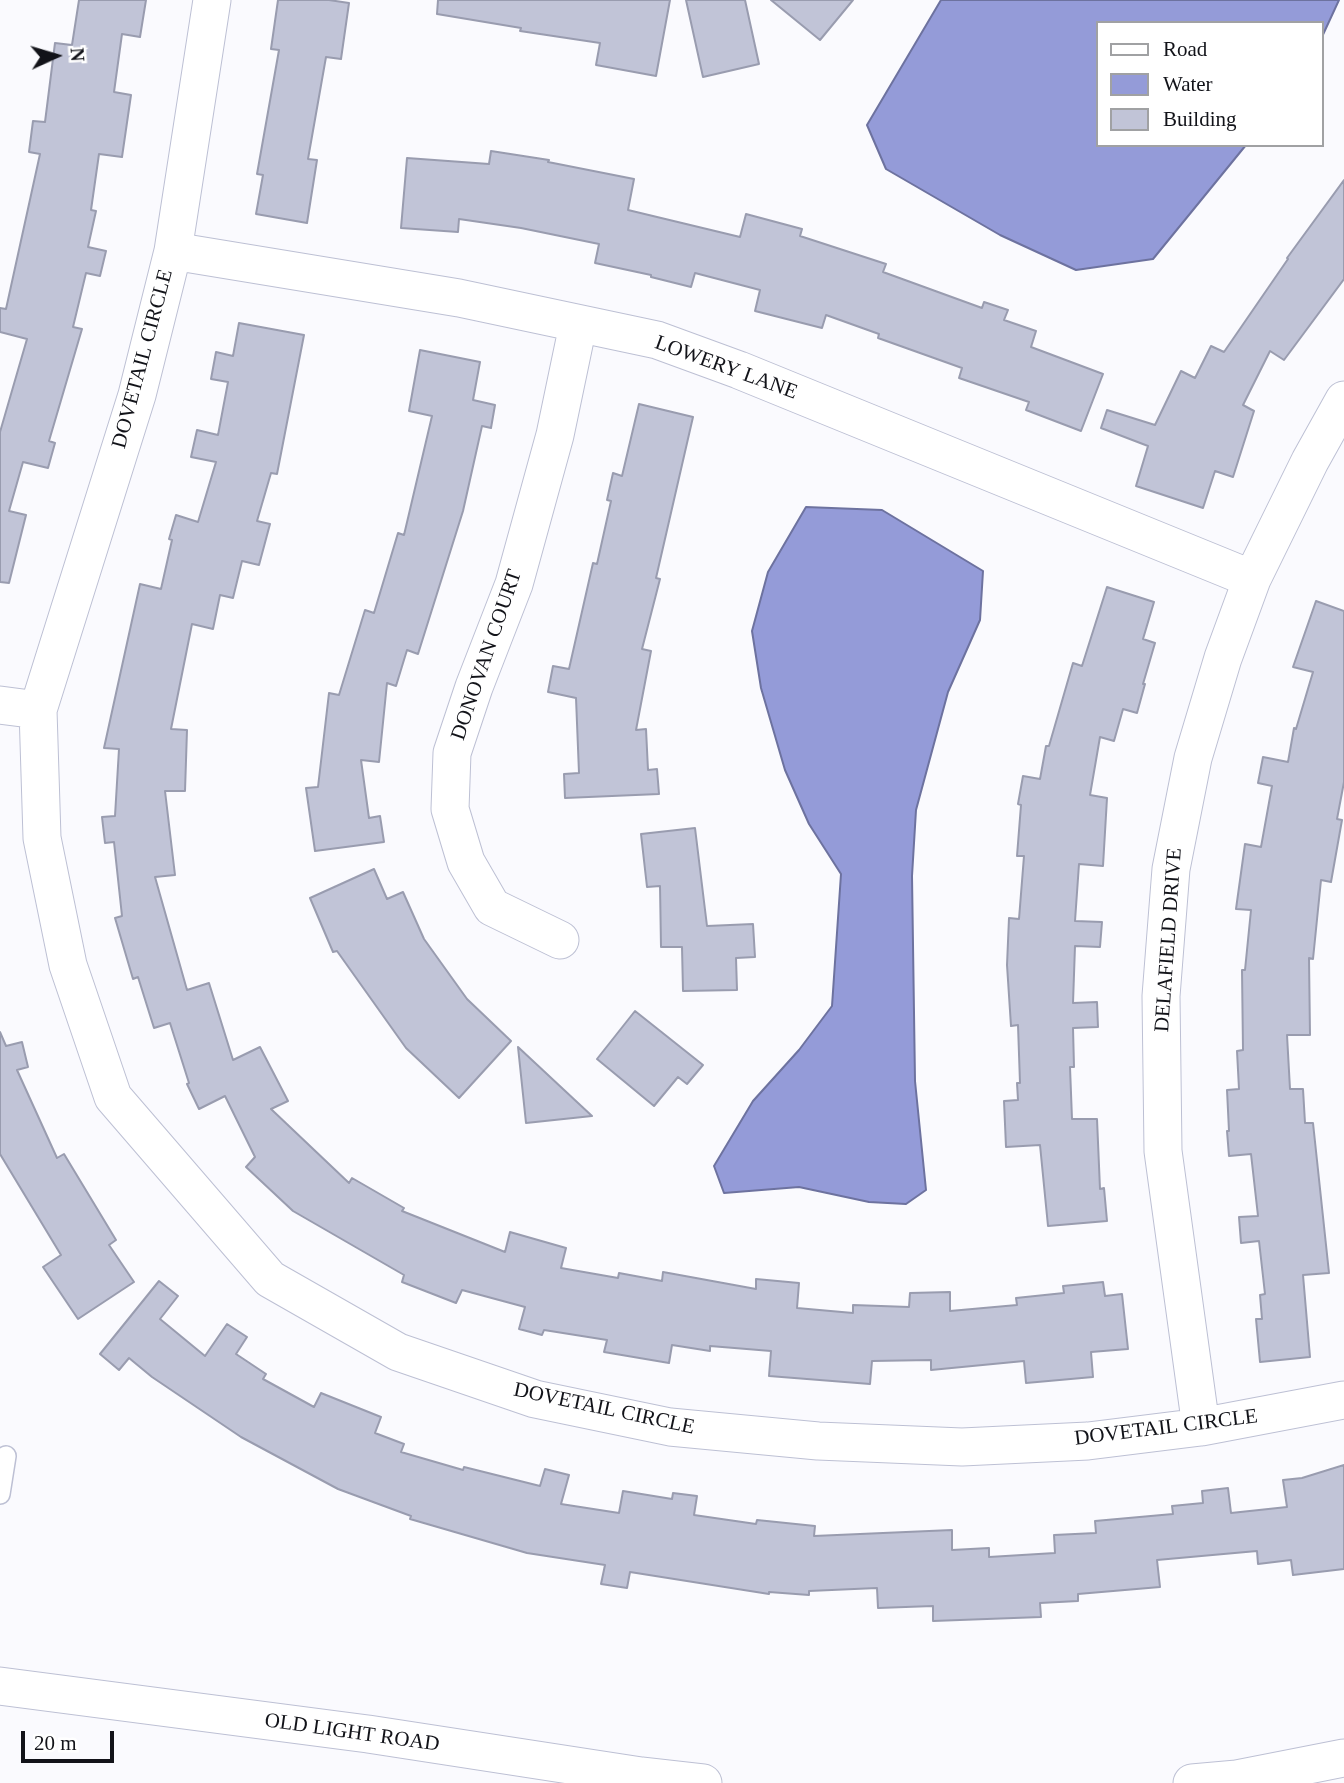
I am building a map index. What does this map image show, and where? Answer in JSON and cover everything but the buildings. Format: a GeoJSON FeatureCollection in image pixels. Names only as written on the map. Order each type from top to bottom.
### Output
{"type":"FeatureCollection","features":[{"type":"Feature","properties":{"kind":"street","name":"DOVETAIL CIRCLE"},"geometry":{"type":"LineString","coordinates":[[212,0],[173,251],[136,395],[38,710],[42,838],[68,965],[113,1097],[271,1279],[398,1352],[535,1399],[670,1427],[818,1441],[962,1447],[1088,1441],[1201,1427],[1344,1400]]}},
{"type":"Feature","properties":{"kind":"street","name":"LOWERY LANE"},"geometry":{"type":"LineString","coordinates":[[173,251],[459,298],[657,340],[739,370],[1252,579]]}},
{"type":"Feature","properties":{"kind":"street","name":"DONOVAN COURT"},"geometry":{"type":"LineString","coordinates":[[560,940],[492,907],[466,862],[450,809],[452,753],[514,584],[555,435],[578,325]]}},
{"type":"Feature","properties":{"kind":"street","name":"DELAFIELD DRIVE"},"geometry":{"type":"LineString","coordinates":[[1201,1427],[1163,1151],[1161,996],[1171,869],[1193,758],[1223,658],[1252,579],[1310,461],[1344,400]]}},
{"type":"Feature","properties":{"kind":"street"},"geometry":{"type":"LineString","coordinates":[[0,705],[38,710]]}},
{"type":"Feature","properties":{"kind":"street","name":"OLD LIGHT ROAD"},"geometry":{"type":"LineString","coordinates":[[0,1686],[368,1734],[703,1783]]}},
{"type":"Feature","properties":{"kind":"street"},"geometry":{"type":"LineString","coordinates":[[1192,1783],[1237,1779],[1344,1758]]}},
{"type":"Feature","properties":{"kind":"lane"},"geometry":{"type":"LineString","coordinates":[[0,1494],[6,1456]]}},
{"type":"Feature","properties":{"kind":"water"},"geometry":{"type":"Polygon","coordinates":[[[941,0],[1339,0],[1323,35],[1323,21],[1096,21],[1096,147],[1244,147],[1153,259],[1076,270],[1000,235],[886,169],[867,125],[941,0]]]}},
{"type":"Feature","properties":{"kind":"water"},"geometry":{"type":"Polygon","coordinates":[[[806,507],[882,510],[983,571],[980,620],[948,692],[916,810],[912,876],[915,1081],[926,1190],[906,1204],[869,1202],[799,1187],[724,1193],[714,1166],[753,1101],[799,1050],[832,1006],[841,874],[809,824],[785,770],[761,688],[752,631],[768,572],[806,507]]]}}]}
